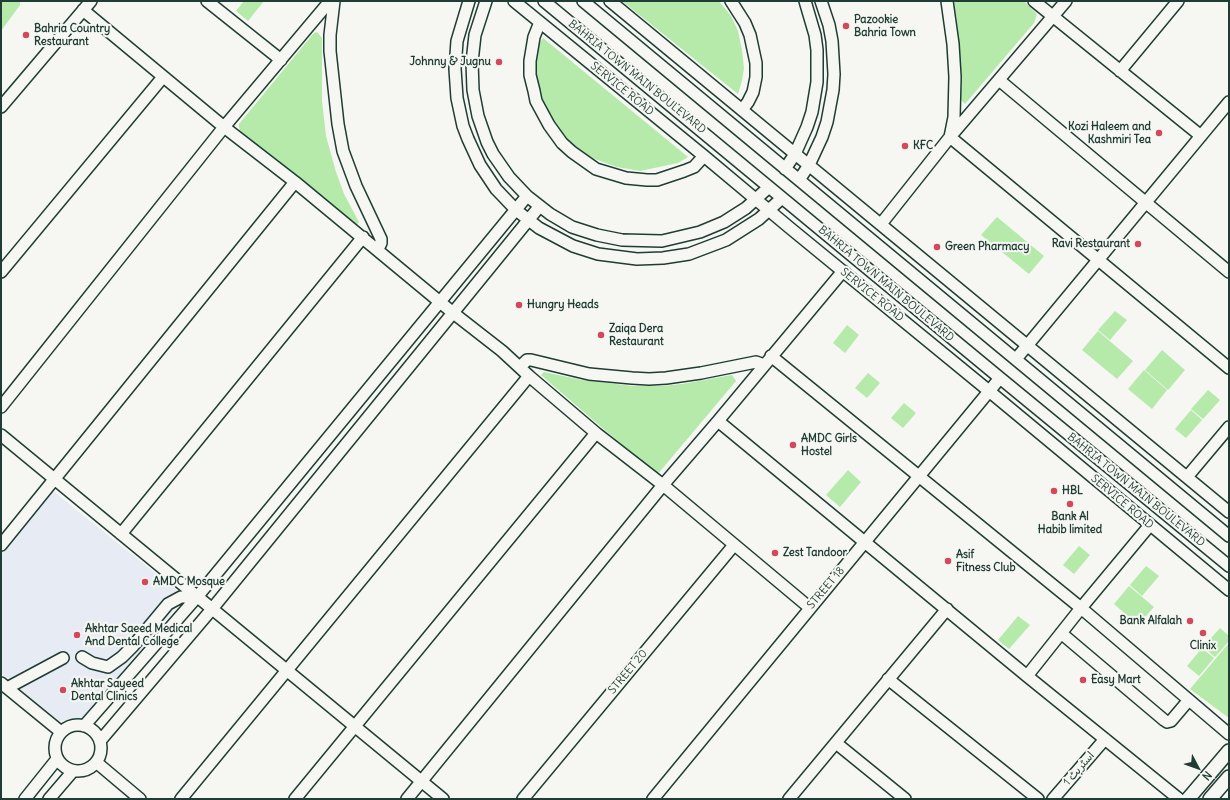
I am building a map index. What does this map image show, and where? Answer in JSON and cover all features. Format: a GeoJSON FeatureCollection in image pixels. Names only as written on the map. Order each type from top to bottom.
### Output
{"type":"FeatureCollection","features":[{"type":"Feature","properties":{"kind":"main road"},"geometry":{"type":"LineString","coordinates":[[1188,799],[1229,751]]}},
{"type":"Feature","properties":{"kind":"main road"},"geometry":{"type":"LineString","coordinates":[[1210,799],[1229,777]]}},
{"type":"Feature","properties":{"kind":"street"},"geometry":{"type":"LineString","coordinates":[[1,107],[91,1]]}},
{"type":"Feature","properties":{"kind":"street"},"geometry":{"type":"LineString","coordinates":[[207,1],[281,60]]}},
{"type":"Feature","properties":{"kind":"street"},"geometry":{"type":"LineString","coordinates":[[1,407],[224,128],[330,1]]}},
{"type":"Feature","properties":{"kind":"street"},"geometry":{"type":"LineString","coordinates":[[334,1],[330,35],[330,50],[338,124],[343,151],[356,186],[380,239],[381,243],[378,249]]}},
{"type":"Feature","properties":{"kind":"street"},"geometry":{"type":"LineString","coordinates":[[469,1],[460,27],[456,55],[456,84],[460,112],[468,139],[480,165],[496,189],[516,210],[528,220],[550,234],[586,250],[617,257],[650,259],[689,254],[714,245],[749,227],[782,198]]}},
{"type":"Feature","properties":{"kind":"street"},"geometry":{"type":"LineString","coordinates":[[486,1],[478,22],[473,49],[472,76],[474,103],[482,129],[493,154],[508,177],[527,196],[555,217],[572,227],[597,236],[649,242],[675,239],[706,230],[735,215],[756,200],[769,187]]}},
{"type":"Feature","properties":{"kind":"street","name":"SERVICE ROAD"},"geometry":{"type":"LineString","coordinates":[[514,1],[1229,590]]}},
{"type":"Feature","properties":{"kind":"street","name":"BAHRIA TOWN MAIN BOULEVARD"},"geometry":{"type":"LineString","coordinates":[[544,1],[1229,566]]}},
{"type":"Feature","properties":{"kind":"street","name":"BAHRIA TOWN MAIN BOULEVARD"},"geometry":{"type":"LineString","coordinates":[[582,1],[1229,536]]}},
{"type":"Feature","properties":{"kind":"street"},"geometry":{"type":"LineString","coordinates":[[610,1],[1229,512]]}},
{"type":"Feature","properties":{"kind":"street"},"geometry":{"type":"LineString","coordinates":[[731,1],[745,23],[750,36],[756,63],[756,77],[753,92],[742,110]]}},
{"type":"Feature","properties":{"kind":"street"},"geometry":{"type":"LineString","coordinates":[[785,169],[795,154],[807,127],[812,112],[817,82],[817,50],[815,35],[805,1]]}},
{"type":"Feature","properties":{"kind":"street"},"geometry":{"type":"LineString","coordinates":[[799,180],[809,165],[822,138],[831,101],[834,74],[831,36],[822,1]]}},
{"type":"Feature","properties":{"kind":"street"},"geometry":{"type":"LineString","coordinates":[[947,1],[954,44],[955,77],[954,117],[950,137]]}},
{"type":"Feature","properties":{"kind":"street"},"geometry":{"type":"LineString","coordinates":[[1034,1],[1201,136]]}},
{"type":"Feature","properties":{"kind":"street"},"geometry":{"type":"LineString","coordinates":[[881,224],[950,137],[1066,1]]}},
{"type":"Feature","properties":{"kind":"street"},"geometry":{"type":"LineString","coordinates":[[1120,71],[1178,1]]}},
{"type":"Feature","properties":{"kind":"street"},"geometry":{"type":"LineString","coordinates":[[83,10],[224,128],[295,182],[378,249],[452,312],[502,351],[596,433],[663,485],[810,608]]}},
{"type":"Feature","properties":{"kind":"street"},"geometry":{"type":"LineString","coordinates":[[540,22],[534,37],[530,61],[530,76],[536,101],[555,134],[562,143],[577,156],[596,169],[626,178],[657,180],[694,167],[704,156]]}},
{"type":"Feature","properties":{"kind":"street"},"geometry":{"type":"LineString","coordinates":[[1,272],[163,77]]}},
{"type":"Feature","properties":{"kind":"street"},"geometry":{"type":"LineString","coordinates":[[999,80],[1229,272]]}},
{"type":"Feature","properties":{"kind":"street"},"geometry":{"type":"LineString","coordinates":[[1016,359],[1229,102]]}},
{"type":"Feature","properties":{"kind":"street"},"geometry":{"type":"LineString","coordinates":[[950,137],[1229,368]]}},
{"type":"Feature","properties":{"kind":"street"},"geometry":{"type":"LineString","coordinates":[[1,545],[295,182]]}},
{"type":"Feature","properties":{"kind":"street"},"geometry":{"type":"LineString","coordinates":[[84,726],[197,597],[527,196]]}},
{"type":"Feature","properties":{"kind":"street"},"geometry":{"type":"LineString","coordinates":[[100,741],[212,609],[539,206]]}},
{"type":"Feature","properties":{"kind":"street"},"geometry":{"type":"LineString","coordinates":[[121,534],[363,237]]}},
{"type":"Feature","properties":{"kind":"street"},"geometry":{"type":"LineString","coordinates":[[407,799],[663,485],[843,271]]}},
{"type":"Feature","properties":{"kind":"street"},"geometry":{"type":"LineString","coordinates":[[520,367],[527,360],[531,360],[589,374],[649,379],[701,373],[768,360]]}},
{"type":"Feature","properties":{"kind":"street"},"geometry":{"type":"LineString","coordinates":[[768,360],[918,477],[1080,608],[1188,701],[1229,734]]}},
{"type":"Feature","properties":{"kind":"street"},"geometry":{"type":"LineString","coordinates":[[182,799],[529,376]]}},
{"type":"Feature","properties":{"kind":"street","name":"STREET 18"},"geometry":{"type":"LineString","coordinates":[[653,799],[1000,378]]}},
{"type":"Feature","properties":{"kind":"street"},"geometry":{"type":"LineString","coordinates":[[718,421],[1027,676],[1179,799]]}},
{"type":"Feature","properties":{"kind":"street"},"geometry":{"type":"LineString","coordinates":[[1188,477],[1229,427]]}},
{"type":"Feature","properties":{"kind":"street"},"geometry":{"type":"LineString","coordinates":[[295,799],[596,433]]}},
{"type":"Feature","properties":{"kind":"street"},"geometry":{"type":"LineString","coordinates":[[1,435],[443,799]]}},
{"type":"Feature","properties":{"kind":"street"},"geometry":{"type":"LineString","coordinates":[[1027,676],[1080,608],[1150,525]]}},
{"type":"Feature","properties":{"kind":"street","name":"STREET 20"},"geometry":{"type":"LineString","coordinates":[[523,799],[734,545]]}},
{"type":"Feature","properties":{"kind":"street"},"geometry":{"type":"LineString","coordinates":[[82,657],[92,663],[108,667],[122,657],[133,646],[168,604],[181,597],[197,597]]}},
{"type":"Feature","properties":{"kind":"street"},"geometry":{"type":"LineString","coordinates":[[789,799],[947,609]]}},
{"type":"Feature","properties":{"kind":"street"},"geometry":{"type":"LineString","coordinates":[[1061,633],[1167,722],[1171,721],[1188,701]]}},
{"type":"Feature","properties":{"kind":"street"},"geometry":{"type":"LineString","coordinates":[[61,732],[4,685],[63,658]]}},
{"type":"Feature","properties":{"kind":"street"},"geometry":{"type":"LineString","coordinates":[[888,679],[1038,799]]}},
{"type":"Feature","properties":{"kind":"street"},"geometry":{"type":"LineString","coordinates":[[71,726],[84,726],[91,729],[100,741],[101,748],[96,762],[86,770],[73,771],[67,768],[58,759],[55,752],[57,739],[61,732],[71,726]]}},
{"type":"Feature","properties":{"kind":"street","name":"اسٹریٹ 1"},"geometry":{"type":"LineString","coordinates":[[1053,799],[1105,739]]}},
{"type":"Feature","properties":{"kind":"street"},"geometry":{"type":"LineString","coordinates":[[836,743],[905,799]]}},
{"type":"Feature","properties":{"kind":"street"},"geometry":{"type":"LineString","coordinates":[[25,799],[58,759]]}},
{"type":"Feature","properties":{"kind":"street"},"geometry":{"type":"LineString","coordinates":[[96,762],[140,799]]}},
{"type":"Feature","properties":{"kind":"street"},"geometry":{"type":"LineString","coordinates":[[49,799],[73,771]]}},
{"type":"Feature","properties":{"kind":"shaded area","name":"Akhtar Saeed Medical And Dental College"},"geometry":{"type":"Polygon","coordinates":[[[53,491],[185,597],[82,720],[59,721],[1,673],[1,555],[53,491]]]}},
{"type":"Feature","properties":{"kind":"green space"},"geometry":{"type":"Polygon","coordinates":[[[1,1],[20,1],[20,5],[1,31],[1,1]]]}},
{"type":"Feature","properties":{"kind":"green space"},"geometry":{"type":"Polygon","coordinates":[[[244,1],[264,1],[248,21],[236,11],[244,1]]]}},
{"type":"Feature","properties":{"kind":"green space"},"geometry":{"type":"Polygon","coordinates":[[[622,1],[719,1],[731,16],[738,31],[742,50],[744,68],[738,94],[622,1]]]}},
{"type":"Feature","properties":{"kind":"green space"},"geometry":{"type":"Polygon","coordinates":[[[954,1],[1024,1],[1037,14],[1034,23],[965,104],[960,99],[960,60],[954,1]]]}},
{"type":"Feature","properties":{"kind":"green space"},"geometry":{"type":"Polygon","coordinates":[[[316,32],[322,38],[322,101],[326,136],[344,194],[359,222],[354,228],[240,131],[239,127],[239,124],[316,32]]]}},
{"type":"Feature","properties":{"kind":"green space"},"geometry":{"type":"Polygon","coordinates":[[[543,38],[688,157],[678,163],[640,171],[617,167],[589,157],[572,146],[551,122],[543,106],[538,90],[536,58],[538,46],[543,38]]]}},
{"type":"Feature","properties":{"kind":"green space"},"geometry":{"type":"Polygon","coordinates":[[[997,217],[1044,256],[1029,274],[981,235],[997,217]]]}},
{"type":"Feature","properties":{"kind":"green space"},"geometry":{"type":"Polygon","coordinates":[[[1115,311],[1127,320],[1110,340],[1098,330],[1115,311]]]}},
{"type":"Feature","properties":{"kind":"green space"},"geometry":{"type":"Polygon","coordinates":[[[847,325],[859,335],[845,353],[833,343],[847,325]]]}},
{"type":"Feature","properties":{"kind":"green space"},"geometry":{"type":"Polygon","coordinates":[[[1098,331],[1133,361],[1117,379],[1082,350],[1098,331]]]}},
{"type":"Feature","properties":{"kind":"green space"},"geometry":{"type":"Polygon","coordinates":[[[1162,350],[1185,370],[1168,390],[1145,370],[1162,350]]]}},
{"type":"Feature","properties":{"kind":"green space"},"geometry":{"type":"Polygon","coordinates":[[[1144,370],[1167,390],[1152,409],[1128,389],[1144,370]]]}},
{"type":"Feature","properties":{"kind":"green space"},"geometry":{"type":"Polygon","coordinates":[[[544,372],[582,380],[633,386],[682,384],[732,375],[736,381],[657,475],[541,375],[544,372]]]}},
{"type":"Feature","properties":{"kind":"green space"},"geometry":{"type":"Polygon","coordinates":[[[868,373],[880,383],[867,398],[855,388],[868,373]]]}},
{"type":"Feature","properties":{"kind":"green space"},"geometry":{"type":"Polygon","coordinates":[[[1208,390],[1220,400],[1203,419],[1191,409],[1208,390]]]}},
{"type":"Feature","properties":{"kind":"green space"},"geometry":{"type":"Polygon","coordinates":[[[904,403],[916,413],[903,428],[891,418],[904,403]]]}},
{"type":"Feature","properties":{"kind":"green space"},"geometry":{"type":"Polygon","coordinates":[[[1191,410],[1202,420],[1186,438],[1175,429],[1191,410]]]}},
{"type":"Feature","properties":{"kind":"green space"},"geometry":{"type":"Polygon","coordinates":[[[848,470],[861,482],[840,507],[826,495],[848,470]]]}},
{"type":"Feature","properties":{"kind":"green space"},"geometry":{"type":"Polygon","coordinates":[[[1079,546],[1090,555],[1074,574],[1063,565],[1079,546]]]}},
{"type":"Feature","properties":{"kind":"green space"},"geometry":{"type":"Polygon","coordinates":[[[1146,566],[1159,576],[1142,596],[1130,585],[1146,566]]]}},
{"type":"Feature","properties":{"kind":"green space"},"geometry":{"type":"Polygon","coordinates":[[[1129,586],[1154,607],[1138,625],[1114,604],[1129,586]]]}},
{"type":"Feature","properties":{"kind":"green space"},"geometry":{"type":"Polygon","coordinates":[[[1018,616],[1030,625],[1009,649],[998,640],[1018,616]]]}},
{"type":"Feature","properties":{"kind":"green space"},"geometry":{"type":"Polygon","coordinates":[[[1220,628],[1229,636],[1229,641],[1215,657],[1203,647],[1220,628]]]}},
{"type":"Feature","properties":{"kind":"green space"},"geometry":{"type":"Polygon","coordinates":[[[1229,643],[1229,718],[1190,689],[1229,643]]]}},
{"type":"Feature","properties":{"kind":"green space"},"geometry":{"type":"Polygon","coordinates":[[[1202,648],[1214,658],[1199,676],[1187,666],[1202,648]]]}},
{"type":"Feature","properties":{"kind":"place","name":"Pazookie Bahria Town"},"geometry":{"type":"Point","coordinates":[846,26]}},
{"type":"Feature","properties":{"kind":"place","name":"Bahria Country Restaurant"},"geometry":{"type":"Point","coordinates":[26,35]}},
{"type":"Feature","properties":{"kind":"place","name":"Johnny & Jugnu"},"geometry":{"type":"Point","coordinates":[499,62]}},
{"type":"Feature","properties":{"kind":"place","name":"Kozi Haleem and Kashmiri Tea"},"geometry":{"type":"Point","coordinates":[1159,133]}},
{"type":"Feature","properties":{"kind":"place","name":"KFC"},"geometry":{"type":"Point","coordinates":[905,146]}},
{"type":"Feature","properties":{"kind":"place","name":"Ravi Restaurant"},"geometry":{"type":"Point","coordinates":[1138,244]}},
{"type":"Feature","properties":{"kind":"place","name":"Green Pharmacy"},"geometry":{"type":"Point","coordinates":[937,247]}},
{"type":"Feature","properties":{"kind":"place","name":"Hungry Heads"},"geometry":{"type":"Point","coordinates":[519,305]}},
{"type":"Feature","properties":{"kind":"place","name":"Zaiqa Dera Restaurant"},"geometry":{"type":"Point","coordinates":[601,335]}},
{"type":"Feature","properties":{"kind":"place","name":"AMDC Girls Hostel"},"geometry":{"type":"Point","coordinates":[793,445]}},
{"type":"Feature","properties":{"kind":"place","name":"HBL"},"geometry":{"type":"Point","coordinates":[1054,491]}},
{"type":"Feature","properties":{"kind":"place","name":"Bank Al Habib limited"},"geometry":{"type":"Point","coordinates":[1070,504]}},
{"type":"Feature","properties":{"kind":"place","name":"Zest Tandoor"},"geometry":{"type":"Point","coordinates":[775,553]}},
{"type":"Feature","properties":{"kind":"place","name":"Asif Fitness Club"},"geometry":{"type":"Point","coordinates":[948,561]}},
{"type":"Feature","properties":{"kind":"place","name":"AMDC Mosque"},"geometry":{"type":"Point","coordinates":[145,582]}},
{"type":"Feature","properties":{"kind":"place","name":"Bank Alfalah"},"geometry":{"type":"Point","coordinates":[1190,621]}},
{"type":"Feature","properties":{"kind":"place","name":"Clinix"},"geometry":{"type":"Point","coordinates":[1203,633]}},
{"type":"Feature","properties":{"kind":"place","name":"Akhtar Saeed Medical And Dental College"},"geometry":{"type":"Point","coordinates":[77,635]}},
{"type":"Feature","properties":{"kind":"place","name":"Easy Mart"},"geometry":{"type":"Point","coordinates":[1083,680]}},
{"type":"Feature","properties":{"kind":"place","name":"Akhtar Sayeed Dental Clinics"},"geometry":{"type":"Point","coordinates":[63,690]}}]}
